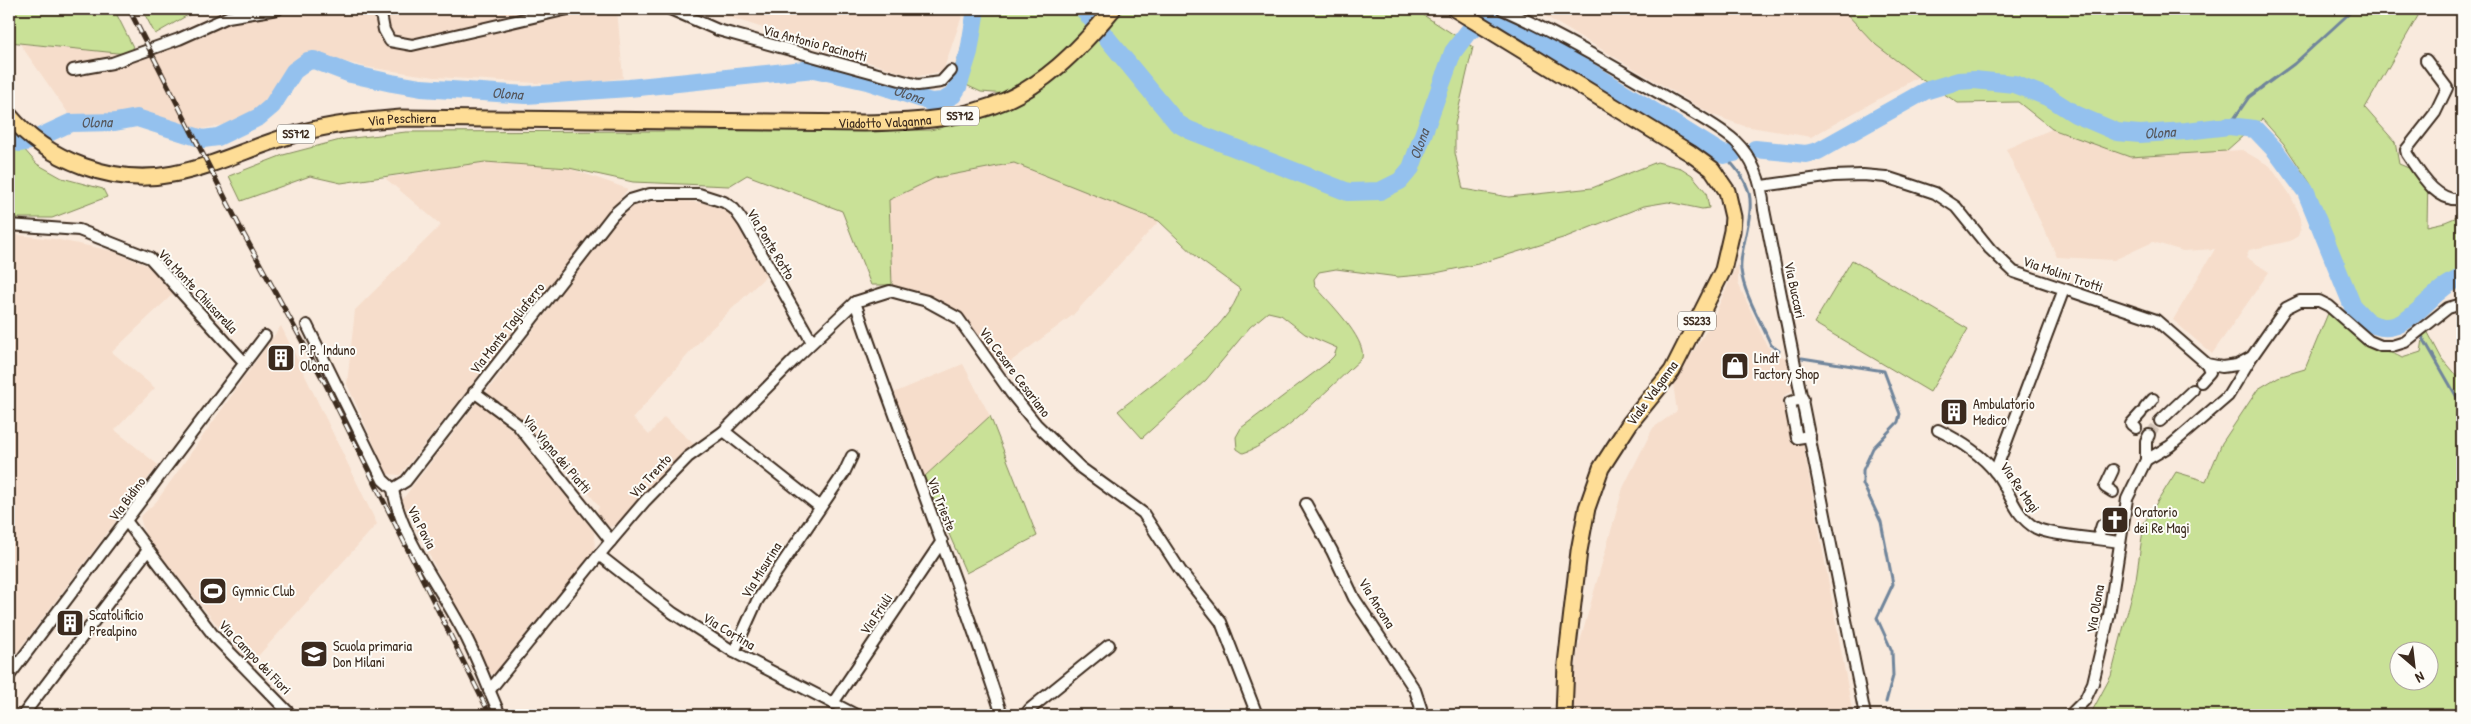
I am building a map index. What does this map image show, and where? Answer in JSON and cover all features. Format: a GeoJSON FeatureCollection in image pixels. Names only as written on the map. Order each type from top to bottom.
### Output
{"type":"FeatureCollection","features":[{"type":"Feature","properties":{"kind":"main road","name":"Viadotto Valganna"},"geometry":{"type":"LineString","coordinates":[[769,122],[896,123],[938,120],[981,111],[1010,99],[1044,79],[1078,49],[1113,9]]}},
{"type":"Feature","properties":{"kind":"main road","name":"Viale Valganna"},"geometry":{"type":"LineString","coordinates":[[1455,9],[1706,165],[1721,179],[1727,191],[1733,217],[1732,231],[1723,270],[1701,314],[1672,370],[1630,423],[1601,468],[1590,500],[1579,551],[1566,664],[1564,715]]}},
{"type":"Feature","properties":{"kind":"main road","name":"Via Peschiera"},"geometry":{"type":"LineString","coordinates":[[9,115],[27,134],[48,149],[72,161],[124,176],[146,177],[185,171],[296,134],[353,122],[401,118],[769,122]]}},
{"type":"Feature","properties":{"kind":"street"},"geometry":{"type":"LineString","coordinates":[[73,70],[112,63],[228,17],[278,9]]}},
{"type":"Feature","properties":{"kind":"street"},"geometry":{"type":"LineString","coordinates":[[380,9],[384,30],[390,41],[412,45],[568,9]]}},
{"type":"Feature","properties":{"kind":"street","name":"Via Antonio Pacinotti"},"geometry":{"type":"LineString","coordinates":[[670,9],[718,30],[918,85],[941,82],[951,71]]}},
{"type":"Feature","properties":{"kind":"street","name":"Via Buccari"},"geometry":{"type":"LineString","coordinates":[[1502,9],[1543,27],[1708,122],[1735,141],[1744,153],[1762,186],[1764,210],[1865,715]]}},
{"type":"Feature","properties":{"kind":"street"},"geometry":{"type":"LineString","coordinates":[[2426,60],[2447,88],[2435,113],[2406,150],[2407,154],[2439,196],[2448,200],[2462,199]]}},
{"type":"Feature","properties":{"kind":"street","name":"Via Molini Trotti"},"geometry":{"type":"LineString","coordinates":[[1762,186],[1833,176],[1863,175],[1886,177],[1935,193],[1956,207],[1990,249],[2014,272],[2156,320],[2207,364]]}},
{"type":"Feature","properties":{"kind":"street","name":"Via Ponte Rotto"},"geometry":{"type":"LineString","coordinates":[[650,194],[707,195],[718,199],[734,210],[750,232],[812,342]]}},
{"type":"Feature","properties":{"kind":"street","name":"Via Monte Tagliaferro"},"geometry":{"type":"LineString","coordinates":[[393,489],[406,481],[613,215],[630,200],[650,194]]}},
{"type":"Feature","properties":{"kind":"street","name":"Via Monte Chiusarella"},"geometry":{"type":"LineString","coordinates":[[9,226],[79,230],[150,258],[245,362]]}},
{"type":"Feature","properties":{"kind":"street"},"geometry":{"type":"LineString","coordinates":[[1995,472],[2064,289]]}},
{"type":"Feature","properties":{"kind":"street","name":"Via Cesare Cesariano"},"geometry":{"type":"LineString","coordinates":[[855,302],[890,291],[927,301],[958,318],[1011,393],[1036,424],[1081,468],[1143,513],[1180,570],[1221,622],[1257,715]]}},
{"type":"Feature","properties":{"kind":"street"},"geometry":{"type":"LineString","coordinates":[[2146,460],[2170,446],[2228,396],[2251,358],[2286,308],[2300,301],[2319,301],[2329,306],[2369,341],[2381,346],[2392,346],[2405,342],[2448,308],[2462,304]]}},
{"type":"Feature","properties":{"kind":"street","name":"Via Trento"},"geometry":{"type":"LineString","coordinates":[[489,691],[599,555],[688,457],[724,431],[812,342],[855,302]]}},
{"type":"Feature","properties":{"kind":"street","name":"Via Trieste"},"geometry":{"type":"LineString","coordinates":[[855,302],[897,426],[974,627],[1002,715]]}},
{"type":"Feature","properties":{"kind":"street","name":"Via Pavia"},"geometry":{"type":"LineString","coordinates":[[307,325],[382,480],[393,489],[396,508],[468,641],[500,715]]}},
{"type":"Feature","properties":{"kind":"street","name":"Via Bidino"},"geometry":{"type":"LineString","coordinates":[[9,676],[127,522],[265,336]]}},
{"type":"Feature","properties":{"kind":"street"},"geometry":{"type":"LineString","coordinates":[[2207,364],[2222,367],[2237,365],[2251,358]]}},
{"type":"Feature","properties":{"kind":"street"},"geometry":{"type":"LineString","coordinates":[[2201,382],[2210,372],[2207,364]]}},
{"type":"Feature","properties":{"kind":"street"},"geometry":{"type":"LineString","coordinates":[[2160,421],[2193,390]]}},
{"type":"Feature","properties":{"kind":"street","name":"Via Vigna dei Piatti"},"geometry":{"type":"LineString","coordinates":[[474,392],[516,423],[611,541]]}},
{"type":"Feature","properties":{"kind":"street"},"geometry":{"type":"LineString","coordinates":[[2131,427],[2153,399]]}},
{"type":"Feature","properties":{"kind":"street","name":"Via Re Magi"},"geometry":{"type":"LineString","coordinates":[[1938,430],[1960,440],[1995,472],[2022,518],[2030,524],[2046,531],[2119,542]]}},
{"type":"Feature","properties":{"kind":"street"},"geometry":{"type":"LineString","coordinates":[[724,431],[820,507]]}},
{"type":"Feature","properties":{"kind":"street"},"geometry":{"type":"LineString","coordinates":[[2146,460],[2147,436]]}},
{"type":"Feature","properties":{"kind":"street","name":"Via Misurina"},"geometry":{"type":"LineString","coordinates":[[731,650],[757,601],[844,473],[852,456]]}},
{"type":"Feature","properties":{"kind":"street","name":"Via Olona"},"geometry":{"type":"LineString","coordinates":[[2070,715],[2085,700],[2092,683],[2109,616],[2119,542],[2121,495],[2146,460]]}},
{"type":"Feature","properties":{"kind":"street","name":"Via Olona"},"geometry":{"type":"LineString","coordinates":[[2113,470],[2104,487],[2121,495]]}},
{"type":"Feature","properties":{"kind":"street","name":"Via Ancona"},"geometry":{"type":"LineString","coordinates":[[1306,504],[1332,551],[1354,598],[1415,690],[1421,708],[1418,715]]}},
{"type":"Feature","properties":{"kind":"street","name":"Via Campo dei Fiori"},"geometry":{"type":"LineString","coordinates":[[127,522],[214,636],[291,715]]}},
{"type":"Feature","properties":{"kind":"street"},"geometry":{"type":"LineString","coordinates":[[2098,538],[2102,525]]}},
{"type":"Feature","properties":{"kind":"street","name":"Via Friuli"},"geometry":{"type":"LineString","coordinates":[[833,703],[942,541]]}},
{"type":"Feature","properties":{"kind":"street"},"geometry":{"type":"LineString","coordinates":[[23,715],[148,550]]}},
{"type":"Feature","properties":{"kind":"street","name":"Via Cortina"},"geometry":{"type":"LineString","coordinates":[[599,555],[673,613],[731,650],[856,715]]}},
{"type":"Feature","properties":{"kind":"street"},"geometry":{"type":"LineString","coordinates":[[1025,715],[1109,645]]}},
{"type":"Feature","properties":{"kind":"shaded area"},"geometry":{"type":"Polygon","coordinates":[[[276,9],[617,9],[623,78],[571,85],[435,77],[366,67],[317,55],[291,66],[263,104],[239,122],[201,129],[137,114],[71,117],[20,44],[127,54],[228,18],[276,9]]]}},
{"type":"Feature","properties":{"kind":"shaded area"},"geometry":{"type":"Polygon","coordinates":[[[697,9],[962,9],[962,16],[943,71],[915,77],[735,19],[697,9]]]}},
{"type":"Feature","properties":{"kind":"shaded area"},"geometry":{"type":"Polygon","coordinates":[[[1533,9],[1842,9],[1876,45],[1918,77],[1811,137],[1744,126],[1713,115],[1533,9]]]}},
{"type":"Feature","properties":{"kind":"shaded area"},"geometry":{"type":"Polygon","coordinates":[[[2052,129],[2130,157],[2242,150],[2270,166],[2289,193],[2299,213],[2301,227],[2298,236],[2290,241],[2249,250],[2246,257],[2269,272],[2212,354],[2173,320],[2215,249],[2183,251],[2153,242],[2114,260],[2057,257],[2006,149],[2052,129]]]}},
{"type":"Feature","properties":{"kind":"shaded area"},"geometry":{"type":"Polygon","coordinates":[[[485,162],[569,168],[628,189],[400,475],[387,474],[347,384],[355,310],[441,225],[385,178],[485,162]]]}},
{"type":"Feature","properties":{"kind":"shaded area"},"geometry":{"type":"Polygon","coordinates":[[[1014,163],[1159,221],[1073,315],[1002,368],[961,315],[933,296],[892,285],[889,200],[935,178],[1014,163]]]}},
{"type":"Feature","properties":{"kind":"shaded area"},"geometry":{"type":"Polygon","coordinates":[[[663,199],[705,203],[731,213],[766,276],[706,334],[633,418],[649,435],[664,417],[696,446],[667,469],[617,525],[610,527],[601,520],[597,511],[599,507],[571,468],[566,470],[519,419],[485,394],[614,223],[632,207],[663,199]]]}},
{"type":"Feature","properties":{"kind":"shaded area"},"geometry":{"type":"Polygon","coordinates":[[[9,234],[54,239],[113,251],[148,266],[175,292],[112,352],[155,388],[115,430],[158,465],[9,663],[9,234]]]}},
{"type":"Feature","properties":{"kind":"shaded area"},"geometry":{"type":"Polygon","coordinates":[[[1738,262],[1738,283],[1767,346],[1779,356],[1789,359],[1794,386],[1790,392],[1783,396],[1792,444],[1803,443],[1853,715],[1571,715],[1578,649],[1623,488],[1653,428],[1677,411],[1673,384],[1710,325],[1738,262]]]}},
{"type":"Feature","properties":{"kind":"shaded area"},"geometry":{"type":"Polygon","coordinates":[[[281,326],[377,524],[250,665],[146,538],[140,517],[156,502],[281,326]]]}},
{"type":"Feature","properties":{"kind":"shaded area"},"geometry":{"type":"Polygon","coordinates":[[[963,364],[990,416],[924,477],[891,394],[963,364]]]}},
{"type":"Feature","properties":{"kind":"shaded area"},"geometry":{"type":"Polygon","coordinates":[[[478,401],[517,434],[566,493],[594,532],[595,551],[548,613],[533,624],[496,675],[488,673],[402,500],[478,401]]]}},
{"type":"Feature","properties":{"kind":"green space"},"geometry":{"type":"Polygon","coordinates":[[[9,9],[114,9],[135,51],[127,54],[9,42],[9,9]]]}},
{"type":"Feature","properties":{"kind":"green space"},"geometry":{"type":"Polygon","coordinates":[[[142,9],[213,9],[188,15],[155,34],[142,9]]]}},
{"type":"Feature","properties":{"kind":"green space"},"geometry":{"type":"Polygon","coordinates":[[[970,9],[1414,9],[1473,47],[1455,124],[1455,153],[1463,189],[1509,197],[1592,188],[1657,162],[1681,168],[1692,175],[1706,192],[1709,208],[1702,209],[1668,202],[1644,206],[1566,237],[1478,264],[1431,274],[1398,277],[1336,269],[1319,272],[1314,279],[1315,286],[1345,320],[1358,341],[1362,350],[1362,358],[1272,438],[1243,453],[1237,449],[1236,437],[1241,428],[1327,363],[1334,356],[1337,348],[1305,334],[1281,315],[1268,312],[1250,327],[1206,380],[1142,438],[1118,411],[1168,372],[1206,338],[1222,321],[1233,305],[1240,289],[1200,260],[1159,221],[1014,163],[935,178],[889,200],[892,285],[871,285],[842,211],[747,175],[729,186],[633,182],[569,168],[485,162],[341,183],[310,176],[241,201],[229,176],[283,155],[344,139],[406,132],[930,130],[991,116],[1032,96],[981,92],[951,78],[960,54],[970,9]]]}},
{"type":"Feature","properties":{"kind":"green space"},"geometry":{"type":"Polygon","coordinates":[[[1842,9],[2422,9],[2365,108],[2395,142],[2399,164],[2428,176],[2427,226],[2445,222],[2462,215],[2462,272],[2434,288],[2411,309],[2400,316],[2387,319],[2374,316],[2358,304],[2310,183],[2284,144],[2262,119],[2226,151],[2130,157],[2052,129],[2018,102],[1958,103],[1918,77],[1876,45],[1842,9]]]}},
{"type":"Feature","properties":{"kind":"green space"},"geometry":{"type":"Polygon","coordinates":[[[9,132],[37,164],[62,178],[103,189],[107,197],[52,218],[9,218],[9,132]]]}},
{"type":"Feature","properties":{"kind":"green space"},"geometry":{"type":"Polygon","coordinates":[[[1852,260],[1968,329],[1930,392],[1814,323],[1852,260]]]}},
{"type":"Feature","properties":{"kind":"green space"},"geometry":{"type":"Polygon","coordinates":[[[2329,311],[2356,338],[2369,347],[2402,358],[2421,352],[2425,327],[2442,359],[2462,383],[2462,715],[2090,715],[2111,676],[2136,579],[2144,523],[2176,472],[2206,481],[2222,443],[2258,389],[2278,377],[2305,369],[2329,311]]]}},
{"type":"Feature","properties":{"kind":"green space"},"geometry":{"type":"Polygon","coordinates":[[[990,416],[1037,536],[966,573],[924,477],[990,416]]]}},
{"type":"Feature","properties":{"kind":"waterway","name":"Olona"},"geometry":{"type":"LineString","coordinates":[[9,140],[20,143],[31,141],[70,123],[115,122],[137,118],[203,139],[218,137],[259,117],[272,106],[294,71],[308,61],[314,60],[351,74],[421,88],[526,95],[629,88],[814,69],[867,81],[931,102],[943,101],[953,95],[958,87],[969,52],[976,9]]}},
{"type":"Feature","properties":{"kind":"waterway","name":"Olona"},"geometry":{"type":"LineString","coordinates":[[1083,9],[1177,123],[1189,130],[1348,192],[1380,191],[1400,181],[1411,168],[1453,52],[1468,32],[1489,21],[1516,26],[1724,155],[1734,153]]}},
{"type":"Feature","properties":{"kind":"waterway"},"geometry":{"type":"LineString","coordinates":[[2229,126],[2249,97],[2294,64],[2354,9]]}},
{"type":"Feature","properties":{"kind":"waterway","name":"Olona"},"geometry":{"type":"LineString","coordinates":[[1755,149],[1806,154],[1818,151],[1925,91],[1958,81],[1974,80],[2014,84],[2050,98],[2075,114],[2117,132],[2140,134],[2229,126],[2255,129],[2275,150],[2306,192],[2353,307],[2367,321],[2378,326],[2389,327],[2399,324],[2418,311],[2444,287],[2462,277]]}},
{"type":"Feature","properties":{"kind":"waterway"},"geometry":{"type":"LineString","coordinates":[[1724,155],[1741,176],[1749,194],[1750,213],[1741,262],[1743,279],[1749,298],[1771,345],[1779,351]]}},
{"type":"Feature","properties":{"kind":"waterway","name":"Olona"},"geometry":{"type":"LineString","coordinates":[[2410,319],[2414,325]]}},
{"type":"Feature","properties":{"kind":"waterway"},"geometry":{"type":"LineString","coordinates":[[2423,338],[2462,406]]}},
{"type":"Feature","properties":{"kind":"waterway"},"geometry":{"type":"LineString","coordinates":[[1802,358],[1884,371],[1900,414],[1898,422],[1873,448],[1863,470],[1863,484],[1881,522],[1893,584],[1877,618],[1892,651],[1893,676],[1886,702]]}},
{"type":"Feature","properties":{"kind":"tunnel"},"geometry":{"type":"LineString","coordinates":[[2149,435],[2160,421]]}},
{"type":"Feature","properties":{"kind":"railway"},"geometry":{"type":"LineString","coordinates":[[129,9],[242,231],[325,383],[490,715]]}},
{"type":"Feature","properties":{"kind":"place","name":"P.P. Induno Olona"},"geometry":{"type":"Point","coordinates":[281,358]}},
{"type":"Feature","properties":{"kind":"place","name":"Lindt Factory Shop"},"geometry":{"type":"Point","coordinates":[1735,366]}},
{"type":"Feature","properties":{"kind":"place","name":"Ambulatorio Medico"},"geometry":{"type":"Point","coordinates":[1954,412]}},
{"type":"Feature","properties":{"kind":"place","name":"Oratorio dei Re Magi"},"geometry":{"type":"Point","coordinates":[2115,520]}},
{"type":"Feature","properties":{"kind":"place","name":"Gymnic Club"},"geometry":{"type":"Point","coordinates":[213,591]}},
{"type":"Feature","properties":{"kind":"place","name":"Scatolificio Prealpino"},"geometry":{"type":"Point","coordinates":[70,623]}},
{"type":"Feature","properties":{"kind":"place","name":"Scuola primaria Don Milani"},"geometry":{"type":"Point","coordinates":[314,654]}}]}
